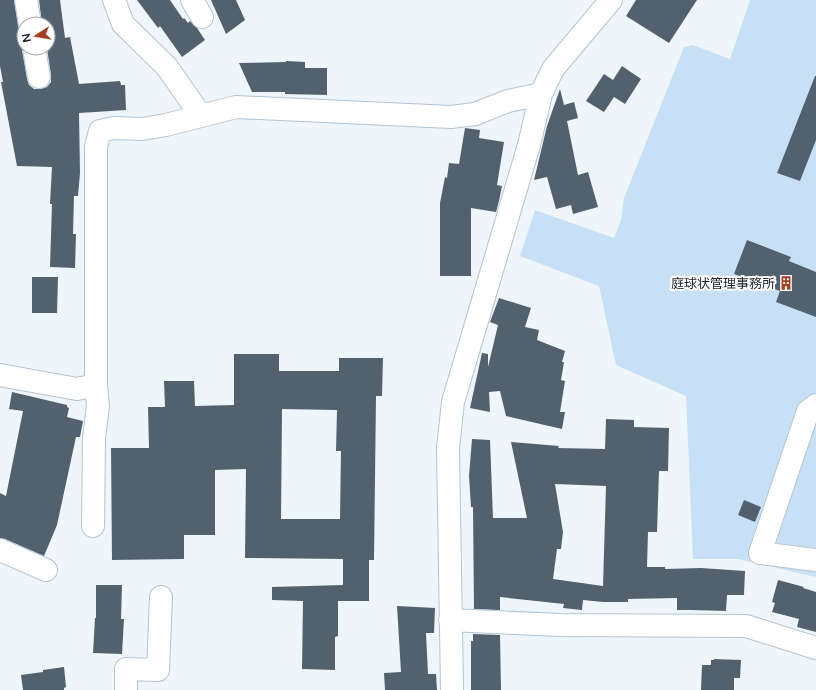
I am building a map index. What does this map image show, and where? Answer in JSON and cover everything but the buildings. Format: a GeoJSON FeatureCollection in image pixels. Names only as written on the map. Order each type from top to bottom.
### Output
{"type":"FeatureCollection","features":[{"type":"Feature","properties":{"kind":"street"},"geometry":{"type":"LineString","coordinates":[[26,0],[29,16]]}},
{"type":"Feature","properties":{"kind":"street"},"geometry":{"type":"LineString","coordinates":[[114,0],[123,24],[167,67],[202,116]]}},
{"type":"Feature","properties":{"kind":"street"},"geometry":{"type":"LineString","coordinates":[[452,690],[448,448],[453,402],[527,153],[541,94],[553,69],[611,0]]}},
{"type":"Feature","properties":{"kind":"street"},"geometry":{"type":"LineString","coordinates":[[35,56],[39,77]]}},
{"type":"Feature","properties":{"kind":"street"},"geometry":{"type":"LineString","coordinates":[[93,526],[94,438],[98,406],[96,385],[96,147],[100,131],[114,128],[142,129],[166,125],[236,107],[451,117],[475,114],[508,101],[541,94]]}},
{"type":"Feature","properties":{"kind":"street"},"geometry":{"type":"LineString","coordinates":[[0,375],[77,389],[96,385]]}},
{"type":"Feature","properties":{"kind":"street"},"geometry":{"type":"LineString","coordinates":[[816,406],[808,411],[760,553],[816,560]]}},
{"type":"Feature","properties":{"kind":"street"},"geometry":{"type":"LineString","coordinates":[[0,550],[46,570]]}},
{"type":"Feature","properties":{"kind":"street"},"geometry":{"type":"LineString","coordinates":[[126,690],[126,669],[158,670],[161,597]]}},
{"type":"Feature","properties":{"kind":"street"},"geometry":{"type":"LineString","coordinates":[[450,620],[560,625],[746,626],[816,648]]}},
{"type":"Feature","properties":{"kind":"shaded area"},"geometry":{"type":"Polygon","coordinates":[[[750,0],[816,0],[816,577],[738,559],[693,559],[686,396],[616,365],[599,286],[520,256],[535,210],[614,238],[621,220],[624,198],[684,47],[693,45],[730,59],[750,0]]]}},
{"type":"Feature","properties":{"kind":"place","name":"庭球状管理事務所"},"geometry":{"type":"Point","coordinates":[786,283]}}]}
